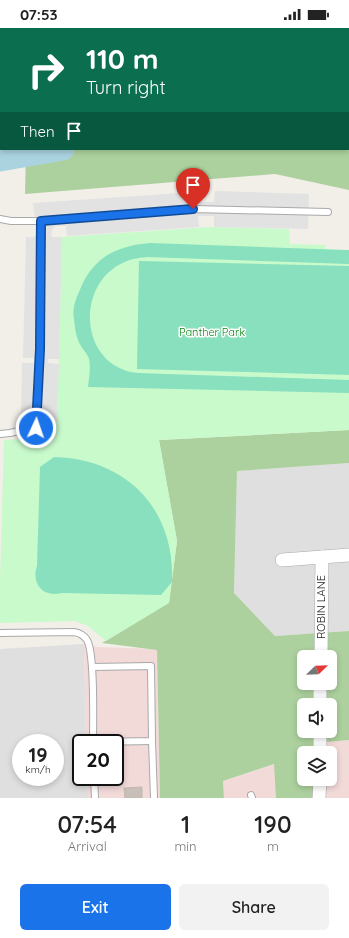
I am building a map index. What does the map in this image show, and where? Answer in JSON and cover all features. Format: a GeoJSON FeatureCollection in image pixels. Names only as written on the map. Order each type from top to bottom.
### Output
{"type":"FeatureCollection","features":[{"type":"Feature","properties":{"kind":"street"},"geometry":{"type":"LineString","coordinates":[[282,560],[349,555]]}},
{"type":"Feature","properties":{"kind":"street","name":"ROBIN LANE"},"geometry":{"type":"LineString","coordinates":[[321,650],[322,557]]}},
{"type":"Feature","properties":{"kind":"street"},"geometry":{"type":"LineString","coordinates":[[319,798],[320,786]]}},
{"type":"Feature","properties":{"kind":"lane"},"geometry":{"type":"LineString","coordinates":[[0,219],[11,221],[41,221],[193,209],[328,212]]}},
{"type":"Feature","properties":{"kind":"lane"},"geometry":{"type":"LineString","coordinates":[[0,434],[36,428],[40,349],[41,221]]}},
{"type":"Feature","properties":{"kind":"lane"},"geometry":{"type":"LineString","coordinates":[[0,633],[74,632],[82,634],[88,641],[92,657],[93,734]]}},
{"type":"Feature","properties":{"kind":"lane"},"geometry":{"type":"LineString","coordinates":[[92,667],[151,666],[154,798]]}},
{"type":"Feature","properties":{"kind":"lane"},"geometry":{"type":"LineString","coordinates":[[124,742],[152,741]]}},
{"type":"Feature","properties":{"kind":"lane"},"geometry":{"type":"LineString","coordinates":[[94,786],[95,798]]}},
{"type":"Feature","properties":{"kind":"shaded area"},"geometry":{"type":"Polygon","coordinates":[[[215,191],[309,194],[308,229],[214,227],[214,216],[198,216],[199,227],[67,236],[66,226],[56,226],[53,228],[51,234],[52,237],[62,237],[59,359],[48,359],[48,363],[59,364],[57,421],[21,421],[22,363],[34,363],[34,358],[23,358],[26,237],[34,237],[37,234],[33,203],[196,192],[197,202],[214,202],[215,191]]]}},
{"type":"Feature","properties":{"kind":"shaded area"},"geometry":{"type":"Polygon","coordinates":[[[349,463],[349,631],[275,636],[234,593],[237,471],[349,463]]]}},
{"type":"Feature","properties":{"kind":"shaded area"},"geometry":{"type":"Polygon","coordinates":[[[83,644],[86,734],[72,734],[72,786],[87,786],[88,798],[0,798],[0,649],[83,644]]]}},
{"type":"Feature","properties":{"kind":"shaded area"},"geometry":{"type":"Polygon","coordinates":[[[83,644],[98,647],[157,649],[160,798],[88,798],[87,786],[124,786],[124,734],[86,734],[83,644]]]}},
{"type":"Feature","properties":{"kind":"shaded area"},"geometry":{"type":"Polygon","coordinates":[[[349,740],[349,798],[318,798],[318,786],[337,786],[337,746],[317,746],[317,743],[349,740]]]}},
{"type":"Feature","properties":{"kind":"shaded area"},"geometry":{"type":"Polygon","coordinates":[[[275,764],[276,798],[224,798],[223,781],[275,764]]]}},
{"type":"Feature","properties":{"kind":"green space"},"geometry":{"type":"Polygon","coordinates":[[[26,150],[349,150],[349,190],[275,174],[25,194],[26,150]]]}},
{"type":"Feature","properties":{"kind":"green space","name":"Panther Park"},"geometry":{"type":"Polygon","coordinates":[[[210,227],[289,229],[290,244],[325,245],[325,249],[349,250],[349,430],[159,440],[177,541],[169,603],[106,641],[88,626],[75,621],[0,623],[4,440],[24,439],[36,436],[40,433],[47,420],[57,420],[62,237],[210,227]]]}},
{"type":"Feature","properties":{"kind":"green space"},"geometry":{"type":"Polygon","coordinates":[[[150,243],[349,250],[349,264],[147,257],[123,263],[105,276],[94,294],[90,314],[92,335],[101,353],[116,366],[138,373],[349,380],[349,393],[88,387],[90,362],[88,355],[78,340],[73,316],[74,306],[84,280],[98,262],[106,256],[126,247],[150,243]]]}},
{"type":"Feature","properties":{"kind":"green space"},"geometry":{"type":"Polygon","coordinates":[[[139,261],[349,266],[349,375],[137,369],[139,261]]]}},
{"type":"Feature","properties":{"kind":"green space"},"geometry":{"type":"Polygon","coordinates":[[[349,430],[349,463],[237,471],[234,593],[275,636],[349,631],[349,740],[317,743],[317,746],[297,746],[297,786],[318,786],[318,798],[276,798],[274,764],[223,781],[224,798],[160,798],[157,650],[102,643],[169,602],[177,541],[159,440],[349,430]]]}},
{"type":"Feature","properties":{"kind":"green space"},"geometry":{"type":"Polygon","coordinates":[[[54,457],[80,460],[104,467],[124,478],[142,493],[155,511],[165,532],[171,556],[172,582],[161,595],[55,594],[44,591],[40,588],[37,584],[36,573],[40,467],[54,457]]]}},
{"type":"Feature","properties":{"kind":"building"},"geometry":{"type":"Polygon","coordinates":[[[142,787],[142,798],[125,798],[124,788],[142,787]]]}},
{"type":"Feature","properties":{"kind":"waterway"},"geometry":{"type":"LineString","coordinates":[[0,160],[57,150]]}},
{"type":"Feature","properties":{"kind":"route"},"geometry":{"type":"LineString","coordinates":[[36,428],[40,349],[41,221],[193,209]]}}]}
